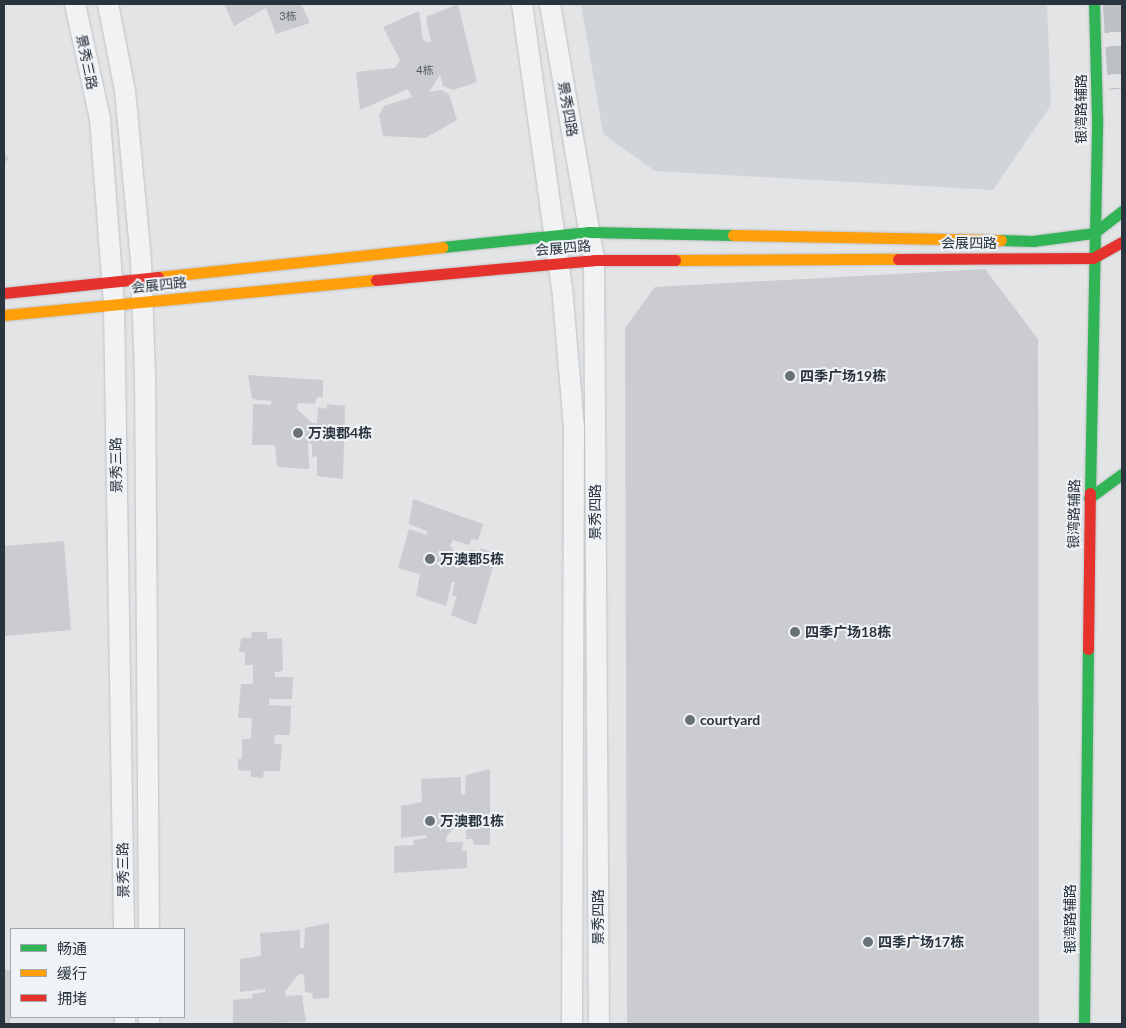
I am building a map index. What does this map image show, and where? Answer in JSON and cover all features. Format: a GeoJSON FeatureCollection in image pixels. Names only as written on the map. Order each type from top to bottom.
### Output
{"type":"FeatureCollection","features":[{"type":"Feature","properties":{"kind":"main road","name":"银湾路辅路"},"geometry":{"type":"LineString","coordinates":[[1084,1024],[1089,498],[1093,258],[1098,118],[1094,4]]}},
{"type":"Feature","properties":{"kind":"main road"},"geometry":{"type":"LineString","coordinates":[[1094,233],[1122,211]]}},
{"type":"Feature","properties":{"kind":"main road","name":"会展四路"},"geometry":{"type":"LineString","coordinates":[[4,293],[589,232],[1033,241],[1094,233]]}},
{"type":"Feature","properties":{"kind":"main road","name":"会展四路"},"geometry":{"type":"LineString","coordinates":[[4,315],[594,260],[1093,258],[1122,242]]}},
{"type":"Feature","properties":{"kind":"main road"},"geometry":{"type":"LineString","coordinates":[[1089,498],[1122,474]]}},
{"type":"Feature","properties":{"kind":"street","name":"景秀三路"},"geometry":{"type":"LineString","coordinates":[[75,4],[100,120],[114,305],[124,928]]}},
{"type":"Feature","properties":{"kind":"street","name":"景秀三路"},"geometry":{"type":"LineString","coordinates":[[108,4],[125,91],[139,211],[143,302],[148,928]]}},
{"type":"Feature","properties":{"kind":"street","name":"景秀四路"},"geometry":{"type":"LineString","coordinates":[[522,4],[558,263],[574,428],[572,1024]]}},
{"type":"Feature","properties":{"kind":"street","name":"景秀四路"},"geometry":{"type":"LineString","coordinates":[[550,4],[594,260],[599,1024]]}},
{"type":"Feature","properties":{"kind":"shaded area"},"geometry":{"type":"Polygon","coordinates":[[[581,4],[1047,4],[1051,105],[993,190],[655,171],[603,134],[581,4]]]}},
{"type":"Feature","properties":{"kind":"building"},"geometry":{"type":"Polygon","coordinates":[[[224,4],[301,4],[310,23],[276,34],[266,8],[234,26],[224,4]]]}},
{"type":"Feature","properties":{"kind":"building"},"geometry":{"type":"Polygon","coordinates":[[[458,4],[477,82],[453,90],[443,86],[440,75],[429,92],[441,90],[449,94],[457,120],[425,138],[383,136],[379,115],[384,106],[412,97],[408,89],[360,110],[356,72],[395,68],[400,60],[383,27],[419,11],[423,41],[431,42],[426,17],[458,4]]]}},
{"type":"Feature","properties":{"kind":"building"},"geometry":{"type":"Polygon","coordinates":[[[4,153],[9,158],[4,163],[4,153]]]}},
{"type":"Feature","properties":{"kind":"building"},"geometry":{"type":"Polygon","coordinates":[[[985,269],[1038,339],[1039,1023],[627,1024],[625,328],[655,287],[985,269]]]}},
{"type":"Feature","properties":{"kind":"building","name":"万澳郡4栋"},"geometry":{"type":"Polygon","coordinates":[[[248,375],[323,380],[323,397],[317,397],[315,404],[298,403],[297,409],[312,423],[317,423],[318,407],[327,409],[327,404],[345,406],[343,479],[317,476],[317,456],[312,457],[312,444],[308,443],[309,469],[277,467],[275,445],[252,445],[253,404],[271,405],[271,401],[252,399],[248,375]]]}},
{"type":"Feature","properties":{"kind":"building","name":"万澳郡5栋"},"geometry":{"type":"Polygon","coordinates":[[[413,499],[483,524],[478,540],[472,539],[469,545],[453,540],[450,545],[461,563],[466,564],[471,549],[480,553],[481,548],[497,554],[476,625],[451,615],[457,596],[452,596],[455,582],[452,582],[446,606],[416,596],[420,574],[398,568],[409,529],[427,535],[427,531],[409,524],[413,499]]]}},
{"type":"Feature","properties":{"kind":"building"},"geometry":{"type":"Polygon","coordinates":[[[64,541],[71,630],[4,636],[4,546],[64,541]]]}},
{"type":"Feature","properties":{"kind":"building"},"geometry":{"type":"Polygon","coordinates":[[[252,632],[267,632],[267,639],[282,638],[283,671],[275,672],[275,677],[293,677],[292,699],[269,699],[269,705],[291,706],[290,735],[275,735],[274,744],[282,744],[280,771],[264,771],[263,778],[251,777],[251,771],[238,770],[238,759],[242,759],[242,739],[251,739],[252,718],[238,718],[241,684],[253,684],[253,665],[245,665],[245,652],[239,652],[241,638],[251,638],[252,632]]]}},
{"type":"Feature","properties":{"kind":"building","name":"万澳郡1栋"},"geometry":{"type":"Polygon","coordinates":[[[490,769],[490,845],[474,845],[473,839],[466,839],[466,821],[460,821],[446,837],[447,842],[463,842],[462,851],[467,851],[467,868],[394,873],[394,846],[414,845],[413,840],[426,838],[426,835],[401,838],[401,806],[422,802],[421,779],[461,777],[461,795],[465,794],[466,775],[490,769]]]}},
{"type":"Feature","properties":{"kind":"building"},"geometry":{"type":"Polygon","coordinates":[[[329,923],[329,998],[313,999],[312,993],[305,992],[304,975],[299,974],[285,991],[286,996],[302,995],[306,1022],[233,1024],[233,1000],[253,998],[252,994],[265,992],[265,989],[240,992],[240,959],[261,956],[260,933],[300,930],[300,948],[304,948],[305,928],[329,923]]]}},
{"type":"Feature","properties":{"kind":"building"},"geometry":{"type":"Polygon","coordinates":[[[4,969],[10,971],[10,1018],[10,1024],[4,1024],[4,969]]]}},
{"type":"Feature","properties":{"kind":"tunnel"},"geometry":{"type":"LineString","coordinates":[[1117,4],[1122,89]]}},
{"type":"Feature","properties":{"kind":"traffic: fast"},"geometry":{"type":"LineString","coordinates":[[1090,493],[1097,118],[1094,4]]}},
{"type":"Feature","properties":{"kind":"traffic: fast"},"geometry":{"type":"LineString","coordinates":[[1001,240],[1033,241],[1094,233],[1122,211]]}},
{"type":"Feature","properties":{"kind":"traffic: fast"},"geometry":{"type":"LineString","coordinates":[[442,247],[589,232],[733,235]]}},
{"type":"Feature","properties":{"kind":"traffic: fast"},"geometry":{"type":"LineString","coordinates":[[1089,498],[1122,474]]}},
{"type":"Feature","properties":{"kind":"traffic: fast"},"geometry":{"type":"LineString","coordinates":[[1084,1024],[1088,649]]}},
{"type":"Feature","properties":{"kind":"traffic: slow"},"geometry":{"type":"LineString","coordinates":[[733,235],[1001,240]]}},
{"type":"Feature","properties":{"kind":"traffic: slow"},"geometry":{"type":"LineString","coordinates":[[158,277],[442,247]]}},
{"type":"Feature","properties":{"kind":"traffic: slow"},"geometry":{"type":"LineString","coordinates":[[675,260],[898,259]]}},
{"type":"Feature","properties":{"kind":"traffic: slow"},"geometry":{"type":"LineString","coordinates":[[4,315],[376,280]]}},
{"type":"Feature","properties":{"kind":"traffic: jam"},"geometry":{"type":"LineString","coordinates":[[898,259],[1093,258],[1122,242]]}},
{"type":"Feature","properties":{"kind":"traffic: jam"},"geometry":{"type":"LineString","coordinates":[[376,280],[594,260],[675,260]]}},
{"type":"Feature","properties":{"kind":"traffic: jam"},"geometry":{"type":"LineString","coordinates":[[4,293],[158,277]]}},
{"type":"Feature","properties":{"kind":"traffic: jam"},"geometry":{"type":"LineString","coordinates":[[1088,649],[1090,493]]}},
{"type":"Feature","properties":{"kind":"place","name":"四季广场19栋"},"geometry":{"type":"Point","coordinates":[790,376]}},
{"type":"Feature","properties":{"kind":"place","name":"万澳郡4栋"},"geometry":{"type":"Point","coordinates":[298,433]}},
{"type":"Feature","properties":{"kind":"place","name":"万澳郡5栋"},"geometry":{"type":"Point","coordinates":[430,559]}},
{"type":"Feature","properties":{"kind":"place","name":"四季广场18栋"},"geometry":{"type":"Point","coordinates":[795,632]}},
{"type":"Feature","properties":{"kind":"place","name":"courtyard"},"geometry":{"type":"Point","coordinates":[690,720]}},
{"type":"Feature","properties":{"kind":"place","name":"万澳郡1栋"},"geometry":{"type":"Point","coordinates":[430,821]}},
{"type":"Feature","properties":{"kind":"place","name":"四季广场17栋"},"geometry":{"type":"Point","coordinates":[868,942]}}]}
